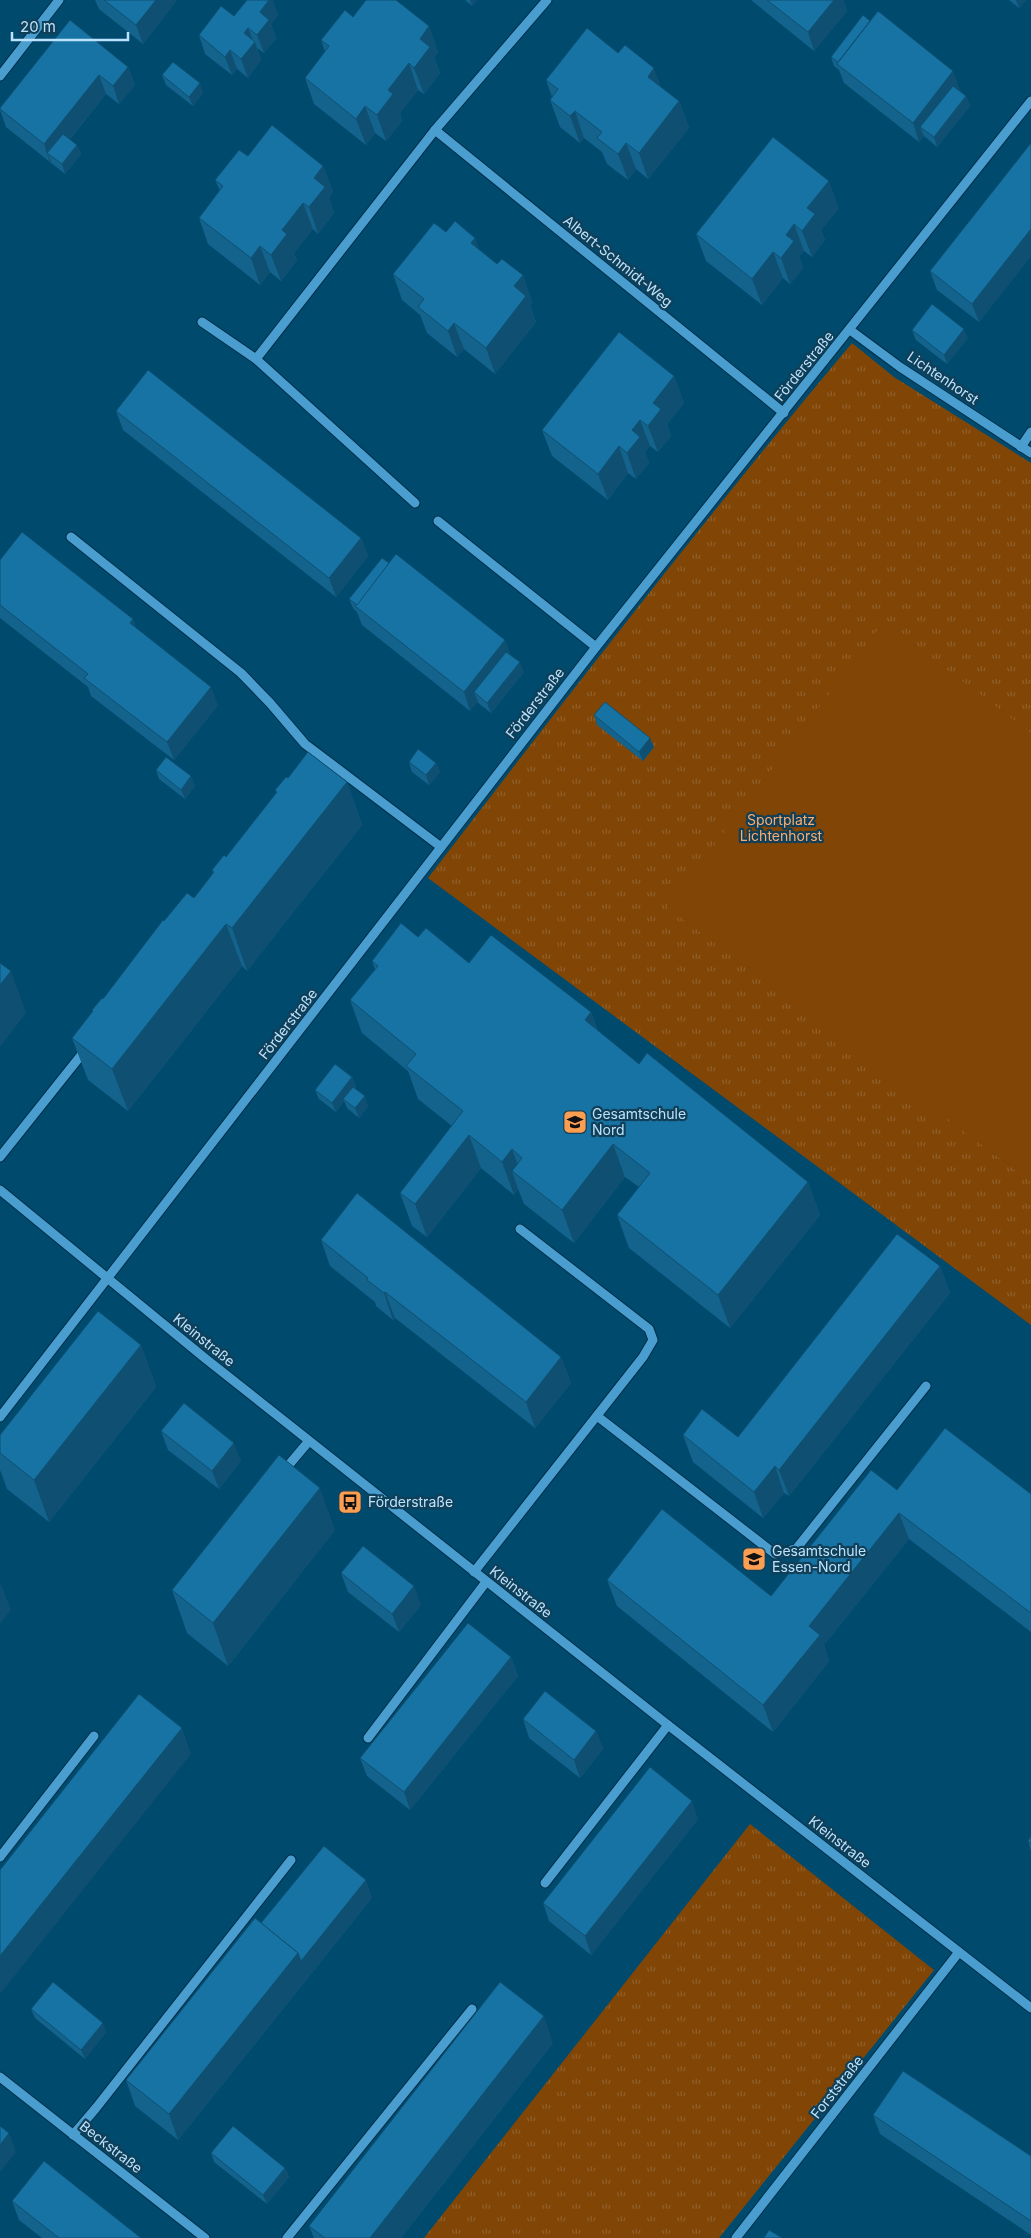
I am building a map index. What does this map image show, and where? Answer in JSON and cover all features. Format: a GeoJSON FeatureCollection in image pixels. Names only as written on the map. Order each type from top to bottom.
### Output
{"type":"FeatureCollection","features":[{"type":"Feature","properties":{"kind":"street"},"geometry":{"type":"LineString","coordinates":[[0,76],[59,0]]}},
{"type":"Feature","properties":{"kind":"street"},"geometry":{"type":"LineString","coordinates":[[256,359],[435,130],[547,0]]}},
{"type":"Feature","properties":{"kind":"street","name":"Förderstraße"},"geometry":{"type":"LineString","coordinates":[[0,1417],[596,647],[1031,101]]}},
{"type":"Feature","properties":{"kind":"street","name":"Albert-Schmidt-Weg"},"geometry":{"type":"LineString","coordinates":[[435,130],[784,413]]}},
{"type":"Feature","properties":{"kind":"street"},"geometry":{"type":"LineString","coordinates":[[202,322],[256,359],[415,504]]}},
{"type":"Feature","properties":{"kind":"street","name":"Lichtenhorst"},"geometry":{"type":"LineString","coordinates":[[850,330],[900,366],[1031,453]]}},
{"type":"Feature","properties":{"kind":"street"},"geometry":{"type":"LineString","coordinates":[[1022,447],[1031,432]]}},
{"type":"Feature","properties":{"kind":"street"},"geometry":{"type":"LineString","coordinates":[[438,521],[596,647]]}},
{"type":"Feature","properties":{"kind":"street"},"geometry":{"type":"LineString","coordinates":[[71,537],[241,673],[305,744],[441,847]]}},
{"type":"Feature","properties":{"kind":"street"},"geometry":{"type":"LineString","coordinates":[[313,763],[319,755]]}},
{"type":"Feature","properties":{"kind":"street"},"geometry":{"type":"LineString","coordinates":[[0,1157],[92,1041]]}},
{"type":"Feature","properties":{"kind":"street","name":"Kleinstraße"},"geometry":{"type":"LineString","coordinates":[[0,1190],[206,1360],[668,1725],[1031,2008]]}},
{"type":"Feature","properties":{"kind":"street"},"geometry":{"type":"LineString","coordinates":[[474,1572],[597,1416],[653,1340],[649,1329],[520,1229]]}},
{"type":"Feature","properties":{"kind":"street"},"geometry":{"type":"LineString","coordinates":[[597,1416],[774,1554],[796,1549],[926,1386]]}},
{"type":"Feature","properties":{"kind":"street"},"geometry":{"type":"LineString","coordinates":[[277,1479],[309,1440]]}},
{"type":"Feature","properties":{"kind":"street"},"geometry":{"type":"LineString","coordinates":[[368,1738],[486,1582]]}},
{"type":"Feature","properties":{"kind":"street"},"geometry":{"type":"LineString","coordinates":[[545,1883],[668,1725]]}},
{"type":"Feature","properties":{"kind":"street"},"geometry":{"type":"LineString","coordinates":[[0,1857],[94,1736]]}},
{"type":"Feature","properties":{"kind":"street"},"geometry":{"type":"LineString","coordinates":[[73,2135],[291,1860]]}},
{"type":"Feature","properties":{"kind":"street","name":"Forststraße"},"geometry":{"type":"LineString","coordinates":[[736,2238],[959,1952]]}},
{"type":"Feature","properties":{"kind":"street"},"geometry":{"type":"LineString","coordinates":[[287,2238],[472,2008]]}},
{"type":"Feature","properties":{"kind":"street","name":"Beckstraße"},"geometry":{"type":"LineString","coordinates":[[0,2078],[205,2238]]}},
{"type":"Feature","properties":{"kind":"green space","name":"Sportplatz Lichtenhorst"},"geometry":{"type":"Polygon","coordinates":[[[852,343],[894,377],[1031,463],[1031,1325],[428,878],[690,541],[852,343]]]}},
{"type":"Feature","properties":{"kind":"green space"},"geometry":{"type":"Polygon","coordinates":[[[884,622],[1031,733],[1031,1182],[667,907],[884,622]]]}},
{"type":"Feature","properties":{"kind":"green space"},"geometry":{"type":"Polygon","coordinates":[[[750,1824],[934,1970],[719,2238],[424,2238],[750,1824]]]}},
{"type":"Feature","properties":{"kind":"building"},"geometry":{"type":"Polygon","coordinates":[[[104,0],[156,0],[136,25],[104,0]]]}},
{"type":"Feature","properties":{"kind":"building"},"geometry":{"type":"Polygon","coordinates":[[[247,0],[269,0],[260,12],[269,20],[257,35],[248,28],[244,33],[255,42],[241,59],[230,50],[225,57],[199,35],[221,6],[234,16],[247,0]]]}},
{"type":"Feature","properties":{"kind":"building"},"geometry":{"type":"Polygon","coordinates":[[[366,0],[396,0],[429,26],[420,39],[430,47],[414,68],[409,63],[388,90],[393,94],[377,115],[365,106],[356,119],[305,78],[329,46],[321,40],[345,10],[353,17],[366,0]]]}},
{"type":"Feature","properties":{"kind":"building"},"geometry":{"type":"Polygon","coordinates":[[[767,0],[834,0],[808,32],[767,0]]]}},
{"type":"Feature","properties":{"kind":"building"},"geometry":{"type":"Polygon","coordinates":[[[878,11],[953,71],[913,123],[837,64],[878,11]]]}},
{"type":"Feature","properties":{"kind":"building"},"geometry":{"type":"Polygon","coordinates":[[[863,15],[870,21],[838,62],[831,57],[863,15]]]}},
{"type":"Feature","properties":{"kind":"building"},"geometry":{"type":"Polygon","coordinates":[[[70,20],[128,67],[113,86],[99,75],[44,144],[0,108],[70,20]]]}},
{"type":"Feature","properties":{"kind":"building"},"geometry":{"type":"Polygon","coordinates":[[[587,28],[618,53],[625,45],[654,68],[648,77],[679,101],[639,153],[626,143],[618,154],[597,138],[602,132],[575,111],[570,116],[550,100],[558,89],[546,80],[587,28]]]}},
{"type":"Feature","properties":{"kind":"building"},"geometry":{"type":"Polygon","coordinates":[[[173,62],[200,83],[189,97],[162,75],[173,62]]]}},
{"type":"Feature","properties":{"kind":"building"},"geometry":{"type":"Polygon","coordinates":[[[953,86],[966,96],[934,137],[920,127],[953,86]]]}},
{"type":"Feature","properties":{"kind":"building"},"geometry":{"type":"Polygon","coordinates":[[[272,125],[323,166],[314,178],[325,187],[309,207],[303,203],[282,230],[287,234],[271,255],[260,246],[251,258],[199,218],[223,186],[215,180],[239,150],[248,156],[272,125]]]}},
{"type":"Feature","properties":{"kind":"building"},"geometry":{"type":"Polygon","coordinates":[[[63,134],[77,145],[62,164],[47,153],[63,134]]]}},
{"type":"Feature","properties":{"kind":"building"},"geometry":{"type":"Polygon","coordinates":[[[773,137],[829,181],[807,208],[815,214],[802,231],[794,224],[786,235],[794,241],[781,258],[773,252],[752,279],[696,234],[773,137]]]}},
{"type":"Feature","properties":{"kind":"building"},"geometry":{"type":"Polygon","coordinates":[[[1031,143],[1031,229],[972,304],[930,271],[1031,143]]]}},
{"type":"Feature","properties":{"kind":"building"},"geometry":{"type":"Polygon","coordinates":[[[455,221],[475,238],[471,243],[497,264],[502,259],[523,275],[514,286],[526,296],[486,348],[454,323],[448,331],[418,307],[424,299],[393,274],[434,223],[446,232],[455,221]]]}},
{"type":"Feature","properties":{"kind":"building"},"geometry":{"type":"Polygon","coordinates":[[[932,304],[964,329],[944,355],[912,330],[932,304]]]}},
{"type":"Feature","properties":{"kind":"building"},"geometry":{"type":"Polygon","coordinates":[[[619,332],[674,376],[653,403],[661,409],[648,426],[640,420],[632,430],[640,437],[627,453],[619,446],[598,474],[542,430],[619,332]]]}},
{"type":"Feature","properties":{"kind":"building"},"geometry":{"type":"Polygon","coordinates":[[[148,370],[361,538],[329,578],[116,411],[148,370]]]}},
{"type":"Feature","properties":{"kind":"building"},"geometry":{"type":"Polygon","coordinates":[[[22,532],[133,619],[130,623],[211,687],[167,742],[84,678],[88,674],[0,605],[0,560],[22,532]]]}},
{"type":"Feature","properties":{"kind":"building"},"geometry":{"type":"Polygon","coordinates":[[[396,554],[505,640],[464,692],[355,606],[396,554]]]}},
{"type":"Feature","properties":{"kind":"building"},"geometry":{"type":"Polygon","coordinates":[[[382,558],[389,563],[357,605],[349,599],[382,558]]]}},
{"type":"Feature","properties":{"kind":"building"},"geometry":{"type":"Polygon","coordinates":[[[506,652],[520,662],[487,703],[474,692],[506,652]]]}},
{"type":"Feature","properties":{"kind":"building"},"geometry":{"type":"Polygon","coordinates":[[[605,702],[650,738],[639,752],[594,715],[605,702]]]}},
{"type":"Feature","properties":{"kind":"building"},"geometry":{"type":"Polygon","coordinates":[[[418,749],[436,763],[426,775],[409,762],[418,749]]]}},
{"type":"Feature","properties":{"kind":"building"},"geometry":{"type":"Polygon","coordinates":[[[308,752],[347,782],[232,928],[226,924],[112,1069],[72,1038],[163,920],[187,893],[194,898],[214,872],[212,870],[224,855],[226,857],[277,792],[275,790],[286,777],[288,778],[308,752]]]}},
{"type":"Feature","properties":{"kind":"building"},"geometry":{"type":"Polygon","coordinates":[[[166,757],[191,776],[181,790],[156,770],[166,757]]]}},
{"type":"Feature","properties":{"kind":"building","name":"Gesamtschule Nord"},"geometry":{"type":"Polygon","coordinates":[[[401,923],[418,937],[426,928],[469,963],[491,935],[591,1012],[585,1020],[639,1064],[647,1053],[808,1182],[718,1295],[617,1215],[650,1173],[613,1144],[562,1210],[512,1171],[522,1158],[512,1149],[502,1162],[469,1135],[415,1204],[400,1193],[463,1111],[406,1066],[416,1054],[350,1000],[378,966],[372,961],[401,923]]]}},
{"type":"Feature","properties":{"kind":"building"},"geometry":{"type":"Polygon","coordinates":[[[0,963],[11,971],[0,985],[0,963]]]}},
{"type":"Feature","properties":{"kind":"building"},"geometry":{"type":"Polygon","coordinates":[[[335,1064],[352,1077],[332,1103],[315,1090],[335,1064]]]}},
{"type":"Feature","properties":{"kind":"building"},"geometry":{"type":"Polygon","coordinates":[[[353,1087],[365,1096],[355,1108],[343,1099],[353,1087]]]}},
{"type":"Feature","properties":{"kind":"building"},"geometry":{"type":"Polygon","coordinates":[[[357,1193],[561,1357],[526,1402],[367,1280],[368,1278],[321,1240],[357,1193]]]}},
{"type":"Feature","properties":{"kind":"building"},"geometry":{"type":"Polygon","coordinates":[[[897,1234],[940,1266],[779,1470],[775,1466],[754,1492],[683,1435],[702,1409],[738,1437],[897,1234]]]}},
{"type":"Feature","properties":{"kind":"building"},"geometry":{"type":"Polygon","coordinates":[[[98,1311],[141,1345],[34,1480],[0,1453],[0,1435],[98,1311]]]}},
{"type":"Feature","properties":{"kind":"building"},"geometry":{"type":"Polygon","coordinates":[[[184,1403],[234,1443],[212,1471],[161,1431],[184,1403]]]}},
{"type":"Feature","properties":{"kind":"building"},"geometry":{"type":"Polygon","coordinates":[[[945,1428],[1031,1494],[1031,1613],[899,1513],[809,1626],[820,1635],[763,1705],[607,1580],[662,1509],[771,1596],[871,1470],[897,1490],[945,1428]]]}},
{"type":"Feature","properties":{"kind":"building"},"geometry":{"type":"Polygon","coordinates":[[[279,1455],[320,1488],[213,1623],[172,1590],[279,1455]]]}},
{"type":"Feature","properties":{"kind":"building"},"geometry":{"type":"Polygon","coordinates":[[[363,1546],[414,1586],[392,1614],[341,1573],[363,1546]]]}},
{"type":"Feature","properties":{"kind":"building"},"geometry":{"type":"Polygon","coordinates":[[[468,1623],[511,1657],[404,1792],[360,1758],[468,1623]]]}},
{"type":"Feature","properties":{"kind":"building"},"geometry":{"type":"Polygon","coordinates":[[[545,1691],[596,1731],[574,1760],[523,1719],[545,1691]]]}},
{"type":"Feature","properties":{"kind":"building"},"geometry":{"type":"Polygon","coordinates":[[[139,1694],[182,1728],[0,1956],[0,1870],[139,1694]]]}},
{"type":"Feature","properties":{"kind":"building"},"geometry":{"type":"Polygon","coordinates":[[[650,1767],[692,1801],[585,1936],[543,1903],[650,1767]]]}},
{"type":"Feature","properties":{"kind":"building"},"geometry":{"type":"Polygon","coordinates":[[[324,1846],[366,1880],[301,1961],[298,1953],[261,1923],[324,1846]]]}},
{"type":"Feature","properties":{"kind":"building"},"geometry":{"type":"Polygon","coordinates":[[[255,1918],[298,1953],[169,2114],[126,2080],[255,1918]]]}},
{"type":"Feature","properties":{"kind":"building"},"geometry":{"type":"Polygon","coordinates":[[[53,1982],[103,2023],[81,2050],[31,2009],[53,1982]]]}},
{"type":"Feature","properties":{"kind":"building"},"geometry":{"type":"Polygon","coordinates":[[[500,1982],[544,2016],[370,2238],[325,2238],[309,2226],[500,1982]]]}},
{"type":"Feature","properties":{"kind":"building"},"geometry":{"type":"Polygon","coordinates":[[[903,2071],[1031,2156],[1031,2221],[873,2115],[903,2071]]]}},
{"type":"Feature","properties":{"kind":"building"},"geometry":{"type":"Polygon","coordinates":[[[0,2126],[9,2133],[0,2145],[0,2126]]]}},
{"type":"Feature","properties":{"kind":"building"},"geometry":{"type":"Polygon","coordinates":[[[233,2126],[285,2168],[263,2195],[211,2153],[233,2126]]]}},
{"type":"Feature","properties":{"kind":"building"},"geometry":{"type":"Polygon","coordinates":[[[44,2161],[141,2238],[59,2238],[12,2201],[44,2161]]]}},
{"type":"Feature","properties":{"kind":"building"},"geometry":{"type":"Polygon","coordinates":[[[769,2230],[782,2238],[764,2238],[769,2230]]]}},
{"type":"Feature","properties":{"kind":"place","name":"Gesamtschule Nord"},"geometry":{"type":"Point","coordinates":[575,1122]}},
{"type":"Feature","properties":{"kind":"place","name":"Förderstraße"},"geometry":{"type":"Point","coordinates":[350,1502]}},
{"type":"Feature","properties":{"kind":"place","name":"Gesamtschule Essen-Nord"},"geometry":{"type":"Point","coordinates":[754,1559]}}]}
